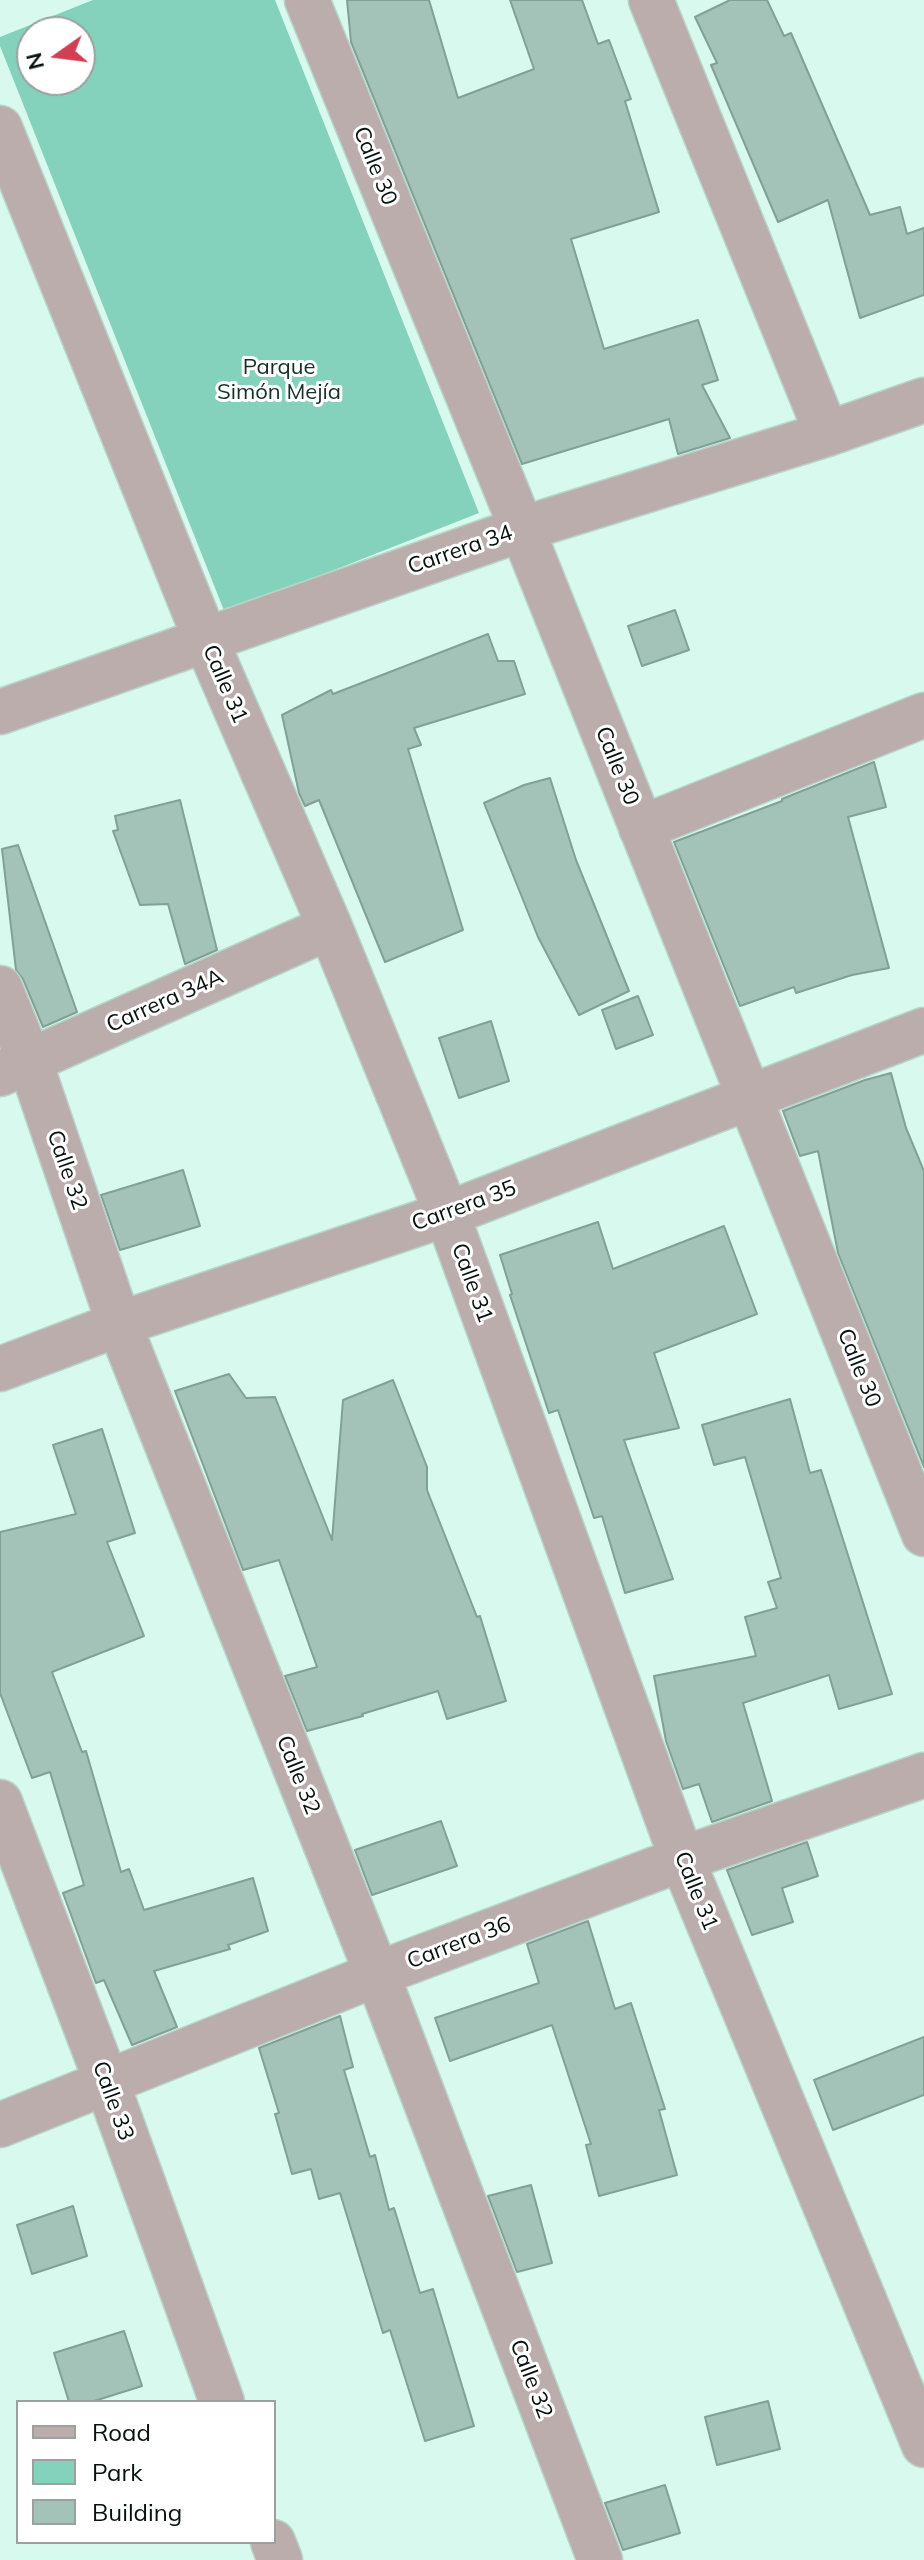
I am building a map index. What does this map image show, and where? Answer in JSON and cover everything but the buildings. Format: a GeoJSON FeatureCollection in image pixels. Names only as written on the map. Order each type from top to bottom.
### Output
{"type":"FeatureCollection","features":[{"type":"Feature","properties":{"kind":"street","name":"Calle 30"},"geometry":{"type":"LineString","coordinates":[[307,0],[750,1098],[915,1482],[924,1534]]}},
{"type":"Feature","properties":{"kind":"street"},"geometry":{"type":"LineString","coordinates":[[651,0],[827,434]]}},
{"type":"Feature","properties":{"kind":"street","name":"Calle 31"},"geometry":{"type":"LineString","coordinates":[[0,128],[205,638],[330,927],[447,1214],[682,1859],[924,2445]]}},
{"type":"Feature","properties":{"kind":"street","name":"Carrera 34"},"geometry":{"type":"LineString","coordinates":[[0,712],[522,529],[827,434],[924,400]]}},
{"type":"Feature","properties":{"kind":"street"},"geometry":{"type":"LineString","coordinates":[[641,828],[924,715]]}},
{"type":"Feature","properties":{"kind":"street","name":"Carrera 34A"},"geometry":{"type":"LineString","coordinates":[[15,1068],[330,927]]}},
{"type":"Feature","properties":{"kind":"street","name":"Calle 32"},"geometry":{"type":"LineString","coordinates":[[0,988],[15,1068],[377,1974],[600,2560]]}},
{"type":"Feature","properties":{"kind":"street","name":"Carrera 35"},"geometry":{"type":"LineString","coordinates":[[0,1369],[119,1324],[447,1214],[924,1030]]}},
{"type":"Feature","properties":{"kind":"street","name":"Carrera 36"},"geometry":{"type":"LineString","coordinates":[[0,2125],[377,1974],[682,1859],[924,1775]]}},
{"type":"Feature","properties":{"kind":"street","name":"Calle 33"},"geometry":{"type":"LineString","coordinates":[[0,1802],[107,2083],[221,2400]]}},
{"type":"Feature","properties":{"kind":"green space","name":"Parque Simón Mejía"},"geometry":{"type":"Polygon","coordinates":[[[93,0],[275,0],[479,513],[225,613],[20,96],[96,96],[96,16],[53,16],[93,0]]]}},
{"type":"Feature","properties":{"kind":"green space","name":"Parque Simón Mejía"},"geometry":{"type":"Polygon","coordinates":[[[16,31],[16,86],[0,46],[0,37],[16,31]]]}}]}
